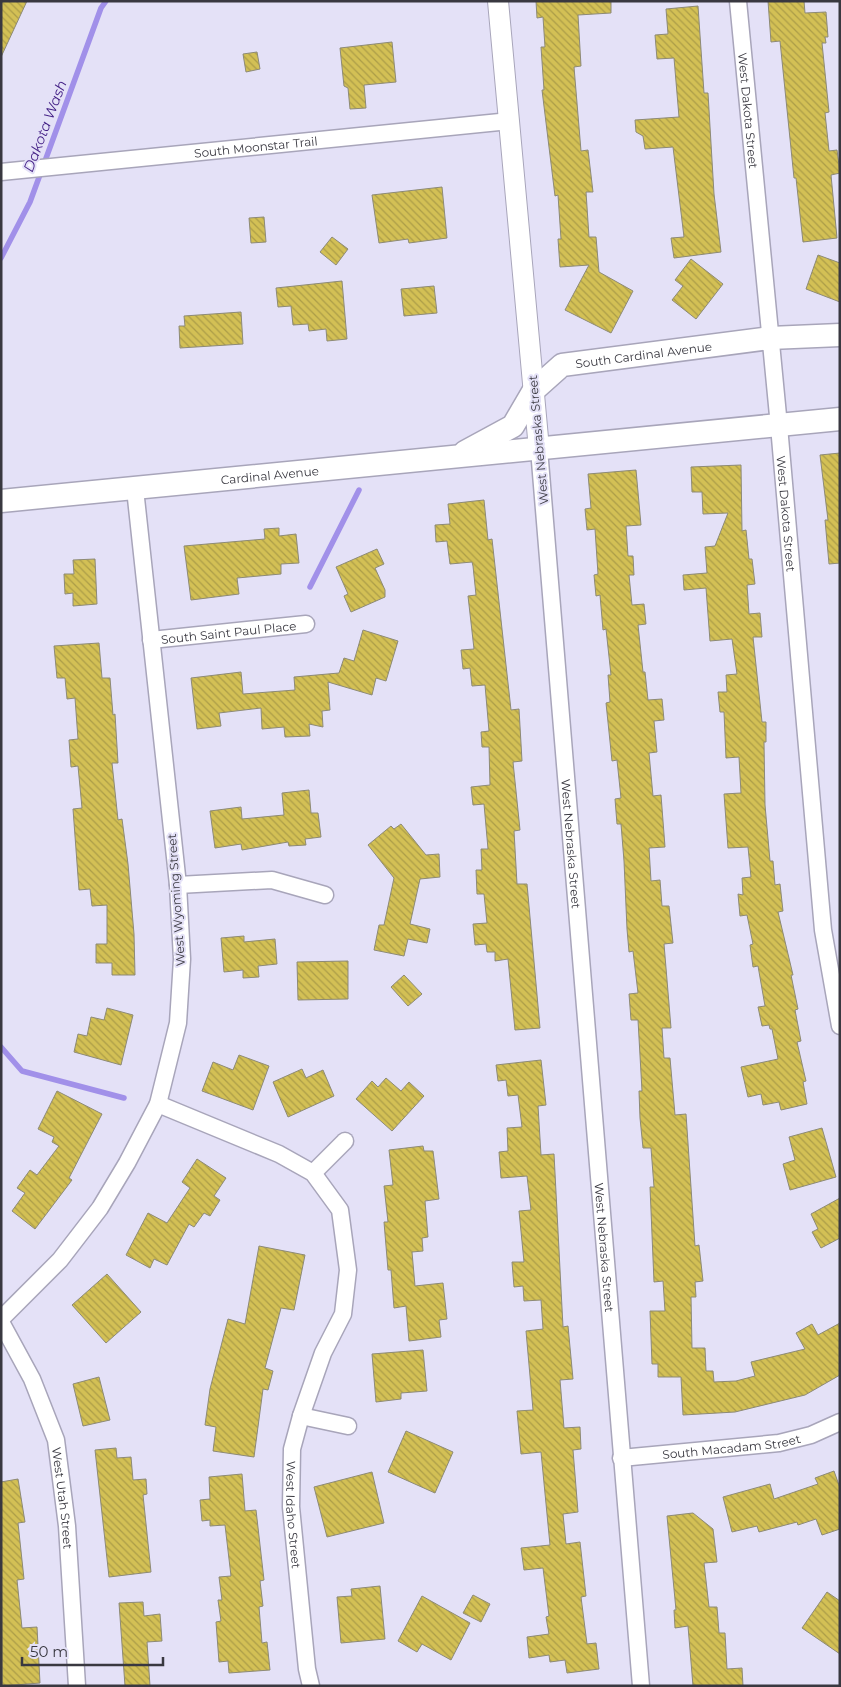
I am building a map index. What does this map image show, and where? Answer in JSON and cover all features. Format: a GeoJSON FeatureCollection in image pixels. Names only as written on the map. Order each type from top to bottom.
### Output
{"type":"FeatureCollection","features":[{"type":"Feature","properties":{"kind":"main road","name":"South Cardinal Avenue"},"geometry":{"type":"LineString","coordinates":[[455,457],[513,426],[534,390],[562,365],[770,338],[840,335]]}},
{"type":"Feature","properties":{"kind":"main road"},"geometry":{"type":"LineString","coordinates":[[539,449],[840,419]]}},
{"type":"Feature","properties":{"kind":"main road","name":"Cardinal Avenue"},"geometry":{"type":"LineString","coordinates":[[1,501],[539,449]]}},
{"type":"Feature","properties":{"kind":"street","name":"West Nebraska Street"},"geometry":{"type":"LineString","coordinates":[[498,1],[534,390],[641,1686]]}},
{"type":"Feature","properties":{"kind":"street","name":"West Dakota Street"},"geometry":{"type":"LineString","coordinates":[[738,1],[779,426],[823,930],[840,1026]]}},
{"type":"Feature","properties":{"kind":"street","name":"South Moonstar Trail"},"geometry":{"type":"LineString","coordinates":[[1,172],[510,120]]}},
{"type":"Feature","properties":{"kind":"street","name":"West Wyoming Street"},"geometry":{"type":"LineString","coordinates":[[1,1320],[60,1260],[100,1208],[127,1164],[158,1104],[178,1022],[182,959],[178,885],[135,489]]}},
{"type":"Feature","properties":{"kind":"street","name":"South Saint Paul Place"},"geometry":{"type":"LineString","coordinates":[[151,640],[306,624]]}},
{"type":"Feature","properties":{"kind":"street"},"geometry":{"type":"LineString","coordinates":[[178,885],[272,880],[325,894]]}},
{"type":"Feature","properties":{"kind":"street","name":"West Idaho Street"},"geometry":{"type":"LineString","coordinates":[[158,1104],[279,1154],[313,1173],[340,1210],[348,1270],[343,1314],[323,1352],[292,1449],[291,1507],[307,1669],[311,1686]]}},
{"type":"Feature","properties":{"kind":"street"},"geometry":{"type":"LineString","coordinates":[[313,1173],[345,1141]]}},
{"type":"Feature","properties":{"kind":"street","name":"West Utah Street"},"geometry":{"type":"LineString","coordinates":[[1,1320],[32,1379],[56,1440],[67,1526],[77,1686]]}},
{"type":"Feature","properties":{"kind":"street"},"geometry":{"type":"LineString","coordinates":[[301,1416],[348,1426]]}},
{"type":"Feature","properties":{"kind":"street","name":"South Macadam Street"},"geometry":{"type":"LineString","coordinates":[[621,1458],[779,1443],[811,1435],[840,1422]]}},
{"type":"Feature","properties":{"kind":"building"},"geometry":{"type":"Polygon","coordinates":[[[1,1],[27,1],[1,57],[1,1]]]}},
{"type":"Feature","properties":{"kind":"building"},"geometry":{"type":"Polygon","coordinates":[[[536,1],[611,1],[611,13],[578,15],[581,66],[574,67],[581,151],[588,150],[593,192],[586,192],[589,237],[596,237],[599,272],[633,291],[611,333],[565,310],[589,265],[560,267],[558,239],[561,239],[558,195],[555,196],[542,90],[544,90],[541,47],[545,47],[543,17],[537,18],[536,1]]]}},
{"type":"Feature","properties":{"kind":"building"},"geometry":{"type":"Polygon","coordinates":[[[768,1],[804,1],[805,13],[826,12],[828,37],[825,37],[826,43],[822,43],[829,112],[825,113],[829,151],[837,150],[840,173],[831,175],[837,238],[803,242],[796,178],[794,178],[780,41],[771,42],[768,1]]]}},
{"type":"Feature","properties":{"kind":"building"},"geometry":{"type":"Polygon","coordinates":[[[698,6],[704,93],[708,93],[714,194],[721,252],[674,258],[671,238],[684,237],[673,147],[645,149],[643,136],[636,132],[635,120],[679,117],[674,58],[657,59],[655,35],[668,34],[666,9],[698,6]]]}},
{"type":"Feature","properties":{"kind":"building"},"geometry":{"type":"Polygon","coordinates":[[[392,42],[396,82],[364,85],[366,108],[350,109],[348,88],[344,86],[340,48],[392,42]]]}},
{"type":"Feature","properties":{"kind":"building"},"geometry":{"type":"Polygon","coordinates":[[[257,52],[260,69],[246,72],[243,54],[257,52]]]}},
{"type":"Feature","properties":{"kind":"building"},"geometry":{"type":"Polygon","coordinates":[[[442,187],[447,238],[409,243],[408,239],[379,243],[372,195],[442,187]]]}},
{"type":"Feature","properties":{"kind":"building"},"geometry":{"type":"Polygon","coordinates":[[[264,217],[266,242],[251,243],[249,218],[264,217]]]}},
{"type":"Feature","properties":{"kind":"building"},"geometry":{"type":"Polygon","coordinates":[[[332,237],[348,249],[336,265],[320,252],[332,237]]]}},
{"type":"Feature","properties":{"kind":"building"},"geometry":{"type":"Polygon","coordinates":[[[818,255],[840,263],[840,302],[806,289],[818,255]]]}},
{"type":"Feature","properties":{"kind":"building"},"geometry":{"type":"Polygon","coordinates":[[[691,259],[723,284],[696,319],[672,300],[683,286],[675,280],[691,259]]]}},
{"type":"Feature","properties":{"kind":"building"},"geometry":{"type":"Polygon","coordinates":[[[342,281],[347,339],[327,341],[326,329],[309,331],[308,324],[293,325],[291,306],[278,307],[276,288],[342,281]]]}},
{"type":"Feature","properties":{"kind":"building"},"geometry":{"type":"Polygon","coordinates":[[[434,286],[437,313],[404,316],[401,289],[434,286]]]}},
{"type":"Feature","properties":{"kind":"building"},"geometry":{"type":"Polygon","coordinates":[[[241,312],[243,344],[180,348],[179,326],[185,326],[184,316],[241,312]]]}},
{"type":"Feature","properties":{"kind":"building"},"geometry":{"type":"Polygon","coordinates":[[[840,453],[840,563],[829,564],[825,520],[828,520],[820,455],[840,453]]]}},
{"type":"Feature","properties":{"kind":"building"},"geometry":{"type":"Polygon","coordinates":[[[741,465],[742,531],[746,530],[749,559],[752,559],[755,584],[747,585],[749,614],[760,613],[762,637],[753,637],[762,722],[766,722],[766,742],[764,742],[765,805],[770,861],[773,861],[775,885],[780,884],[783,911],[778,912],[793,975],[791,975],[798,1009],[795,1010],[801,1041],[797,1042],[806,1081],[803,1082],[807,1104],[781,1110],[779,1102],[763,1105],[761,1094],[748,1097],[741,1067],[778,1059],[772,1029],[770,1029],[769,1025],[762,1026],[758,1007],[765,1006],[758,966],[753,967],[750,945],[753,944],[747,915],[740,916],[738,894],[743,895],[742,878],[751,877],[748,847],[728,848],[724,794],[741,793],[739,757],[726,758],[724,712],[720,712],[718,692],[727,692],[726,675],[737,674],[732,639],[710,641],[706,588],[684,590],[683,575],[707,573],[705,547],[715,546],[728,513],[703,514],[702,492],[692,492],[691,467],[741,465]]]}},
{"type":"Feature","properties":{"kind":"building"},"geometry":{"type":"Polygon","coordinates":[[[636,470],[641,525],[626,526],[628,556],[633,556],[634,575],[629,575],[632,605],[644,604],[646,624],[638,625],[643,672],[645,672],[648,700],[662,699],[664,720],[654,721],[657,752],[649,753],[653,796],[661,795],[665,847],[649,848],[651,881],[660,880],[662,906],[669,906],[673,943],[664,944],[671,1028],[662,1028],[664,1058],[670,1058],[675,1115],[686,1114],[695,1246],[699,1245],[703,1281],[695,1282],[696,1297],[691,1297],[692,1348],[705,1348],[706,1371],[713,1371],[714,1382],[736,1381],[755,1376],[751,1362],[805,1349],[796,1333],[812,1324],[818,1335],[840,1323],[840,1375],[805,1395],[735,1412],[683,1415],[681,1377],[658,1377],[658,1364],[652,1364],[650,1311],[665,1311],[663,1281],[654,1282],[650,1187],[654,1187],[651,1148],[643,1148],[640,1118],[639,1091],[642,1091],[638,1020],[631,1020],[629,994],[638,993],[633,951],[629,952],[621,824],[617,824],[615,799],[621,798],[617,760],[612,761],[606,703],[610,702],[608,675],[611,675],[606,629],[603,630],[600,595],[596,596],[594,575],[598,574],[595,529],[587,530],[585,509],[591,508],[588,474],[636,470]]]}},
{"type":"Feature","properties":{"kind":"building"},"geometry":{"type":"Polygon","coordinates":[[[484,500],[488,540],[492,539],[511,710],[519,709],[522,761],[513,762],[520,830],[514,831],[517,884],[527,884],[540,1028],[515,1030],[508,959],[495,961],[495,952],[487,952],[486,944],[475,945],[473,924],[487,923],[484,894],[477,894],[476,870],[482,870],[481,849],[488,849],[484,804],[473,805],[471,787],[490,785],[489,747],[482,747],[481,732],[489,731],[485,685],[472,686],[470,668],[463,669],[461,650],[474,649],[468,596],[476,595],[472,562],[450,564],[447,541],[436,542],[435,525],[450,524],[448,504],[484,500]]]}},
{"type":"Feature","properties":{"kind":"building"},"geometry":{"type":"Polygon","coordinates":[[[279,528],[279,536],[296,534],[299,563],[281,564],[281,574],[237,578],[239,594],[191,600],[184,546],[265,539],[264,529],[279,528]]]}},
{"type":"Feature","properties":{"kind":"building"},"geometry":{"type":"Polygon","coordinates":[[[377,549],[384,564],[375,568],[385,590],[385,597],[351,612],[344,596],[348,594],[336,567],[377,549]]]}},
{"type":"Feature","properties":{"kind":"building"},"geometry":{"type":"Polygon","coordinates":[[[95,559],[97,604],[73,606],[73,593],[65,594],[64,574],[74,574],[73,560],[95,559]]]}},
{"type":"Feature","properties":{"kind":"building"},"geometry":{"type":"Polygon","coordinates":[[[363,630],[398,641],[386,681],[376,678],[372,695],[328,682],[330,710],[322,711],[323,727],[309,724],[310,736],[285,737],[284,727],[262,729],[261,708],[219,713],[221,726],[197,729],[191,678],[241,672],[243,694],[295,690],[294,677],[339,673],[344,658],[354,661],[363,630]]]}},
{"type":"Feature","properties":{"kind":"building"},"geometry":{"type":"Polygon","coordinates":[[[99,643],[102,678],[110,678],[113,715],[115,714],[118,763],[112,763],[118,820],[122,819],[128,864],[134,934],[135,975],[112,975],[112,963],[96,963],[96,944],[107,944],[107,905],[92,906],[90,889],[79,890],[73,809],[82,808],[78,766],[71,767],[69,740],[78,739],[75,698],[67,699],[65,678],[57,678],[54,646],[99,643]]]}},
{"type":"Feature","properties":{"kind":"building"},"geometry":{"type":"Polygon","coordinates":[[[309,790],[311,813],[318,813],[321,837],[305,839],[306,845],[289,846],[288,842],[242,850],[241,844],[215,848],[210,811],[241,807],[242,819],[284,815],[282,793],[309,790]]]}},
{"type":"Feature","properties":{"kind":"building"},"geometry":{"type":"Polygon","coordinates":[[[401,824],[426,855],[439,854],[440,877],[420,879],[410,924],[430,929],[427,943],[408,939],[404,956],[374,950],[379,925],[384,925],[394,878],[368,845],[391,826],[394,829],[401,824]]]}},
{"type":"Feature","properties":{"kind":"building"},"geometry":{"type":"Polygon","coordinates":[[[244,936],[244,942],[275,939],[277,964],[258,966],[259,977],[243,978],[243,970],[224,972],[221,938],[244,936]]]}},
{"type":"Feature","properties":{"kind":"building"},"geometry":{"type":"Polygon","coordinates":[[[348,961],[348,999],[298,1000],[297,962],[348,961]]]}},
{"type":"Feature","properties":{"kind":"building"},"geometry":{"type":"Polygon","coordinates":[[[404,975],[422,994],[408,1006],[391,987],[404,975]]]}},
{"type":"Feature","properties":{"kind":"building"},"geometry":{"type":"Polygon","coordinates":[[[107,1008],[133,1015],[121,1065],[74,1052],[78,1034],[87,1036],[91,1017],[104,1020],[107,1008]]]}},
{"type":"Feature","properties":{"kind":"building"},"geometry":{"type":"Polygon","coordinates":[[[239,1055],[269,1066],[253,1110],[202,1091],[213,1062],[233,1070],[239,1055]]]}},
{"type":"Feature","properties":{"kind":"building"},"geometry":{"type":"Polygon","coordinates":[[[541,1060],[546,1105],[538,1106],[541,1155],[554,1154],[563,1327],[568,1326],[573,1379],[560,1380],[564,1428],[580,1427],[581,1449],[573,1450],[578,1512],[563,1514],[566,1544],[580,1542],[586,1596],[581,1597],[587,1644],[596,1643],[599,1669],[567,1673],[565,1660],[550,1662],[549,1655],[529,1658],[527,1637],[549,1634],[546,1617],[549,1616],[543,1568],[524,1570],[521,1548],[550,1545],[541,1452],[521,1454],[517,1411],[533,1410],[526,1331],[543,1329],[541,1300],[524,1301],[523,1286],[514,1287],[512,1262],[524,1262],[519,1211],[531,1210],[527,1176],[501,1178],[499,1152],[508,1151],[507,1128],[522,1127],[518,1095],[508,1096],[506,1080],[498,1081],[496,1065],[541,1060]]]}},
{"type":"Feature","properties":{"kind":"building"},"geometry":{"type":"Polygon","coordinates":[[[302,1069],[306,1078],[323,1070],[334,1096],[288,1117],[273,1082],[302,1069]]]}},
{"type":"Feature","properties":{"kind":"building"},"geometry":{"type":"Polygon","coordinates":[[[386,1078],[401,1091],[409,1082],[424,1096],[392,1131],[356,1099],[372,1081],[378,1087],[386,1078]]]}},
{"type":"Feature","properties":{"kind":"building"},"geometry":{"type":"Polygon","coordinates":[[[57,1091],[102,1114],[69,1178],[72,1180],[35,1229],[12,1211],[25,1193],[17,1188],[30,1170],[37,1175],[59,1146],[52,1142],[54,1137],[38,1129],[57,1091]]]}},
{"type":"Feature","properties":{"kind":"building"},"geometry":{"type":"Polygon","coordinates":[[[822,1128],[836,1177],[790,1190],[783,1164],[795,1160],[789,1137],[822,1128]]]}},
{"type":"Feature","properties":{"kind":"building"},"geometry":{"type":"Polygon","coordinates":[[[423,1146],[424,1151],[433,1151],[439,1199],[425,1201],[428,1237],[422,1238],[423,1251],[412,1252],[415,1286],[443,1283],[447,1319],[439,1320],[441,1337],[409,1341],[406,1306],[394,1308],[391,1270],[388,1270],[384,1222],[388,1222],[384,1186],[393,1185],[389,1150],[423,1146]]]}},
{"type":"Feature","properties":{"kind":"building"},"geometry":{"type":"Polygon","coordinates":[[[197,1159],[226,1178],[214,1196],[220,1200],[210,1216],[204,1213],[194,1227],[189,1224],[167,1265],[154,1259],[150,1268],[126,1255],[148,1213],[167,1223],[190,1188],[182,1182],[197,1159]]]}},
{"type":"Feature","properties":{"kind":"building"},"geometry":{"type":"Polygon","coordinates":[[[840,1198],[840,1238],[821,1248],[812,1232],[818,1229],[811,1214],[840,1198]]]}},
{"type":"Feature","properties":{"kind":"building"},"geometry":{"type":"Polygon","coordinates":[[[259,1246],[305,1255],[294,1310],[281,1308],[265,1368],[273,1371],[268,1390],[263,1389],[254,1457],[213,1451],[216,1427],[205,1425],[210,1389],[228,1319],[245,1324],[259,1246]]]}},
{"type":"Feature","properties":{"kind":"building"},"geometry":{"type":"Polygon","coordinates":[[[107,1274],[141,1312],[106,1343],[72,1305],[107,1274]]]}},
{"type":"Feature","properties":{"kind":"building"},"geometry":{"type":"Polygon","coordinates":[[[423,1350],[427,1391],[401,1393],[401,1399],[376,1402],[372,1354],[423,1350]]]}},
{"type":"Feature","properties":{"kind":"building"},"geometry":{"type":"Polygon","coordinates":[[[99,1377],[110,1420],[83,1426],[73,1384],[99,1377]]]}},
{"type":"Feature","properties":{"kind":"building"},"geometry":{"type":"Polygon","coordinates":[[[406,1431],[453,1452],[435,1493],[388,1472],[406,1431]]]}},
{"type":"Feature","properties":{"kind":"building"},"geometry":{"type":"Polygon","coordinates":[[[116,1448],[117,1458],[131,1457],[133,1480],[146,1479],[147,1494],[143,1495],[151,1572],[109,1577],[95,1450],[116,1448]]]}},
{"type":"Feature","properties":{"kind":"building"},"geometry":{"type":"Polygon","coordinates":[[[834,1471],[840,1488],[840,1529],[822,1535],[816,1519],[798,1525],[797,1522],[759,1532],[757,1526],[732,1532],[723,1497],[770,1484],[774,1499],[818,1484],[815,1478],[834,1471]]]}},
{"type":"Feature","properties":{"kind":"building"},"geometry":{"type":"Polygon","coordinates":[[[372,1472],[384,1523],[327,1537],[314,1487],[372,1472]]]}},
{"type":"Feature","properties":{"kind":"building"},"geometry":{"type":"Polygon","coordinates":[[[242,1474],[245,1511],[256,1510],[264,1580],[260,1581],[263,1606],[259,1607],[262,1643],[267,1642],[270,1670],[229,1673],[228,1661],[219,1662],[216,1622],[221,1621],[218,1600],[222,1600],[219,1577],[231,1576],[225,1525],[210,1526],[210,1520],[202,1521],[200,1500],[210,1499],[209,1477],[242,1474]]]}},
{"type":"Feature","properties":{"kind":"building"},"geometry":{"type":"Polygon","coordinates":[[[18,1479],[25,1522],[18,1523],[24,1579],[17,1580],[22,1628],[37,1627],[40,1683],[2,1686],[1,1482],[18,1479]]]}},
{"type":"Feature","properties":{"kind":"building"},"geometry":{"type":"Polygon","coordinates":[[[693,1513],[713,1529],[717,1562],[704,1563],[709,1607],[717,1607],[719,1633],[725,1633],[727,1669],[742,1668],[743,1686],[693,1686],[688,1626],[675,1628],[674,1610],[676,1610],[667,1516],[693,1513]]]}},
{"type":"Feature","properties":{"kind":"building"},"geometry":{"type":"Polygon","coordinates":[[[380,1586],[385,1639],[341,1643],[337,1597],[352,1596],[351,1589],[380,1586]]]}},
{"type":"Feature","properties":{"kind":"building"},"geometry":{"type":"Polygon","coordinates":[[[827,1592],[840,1601],[840,1654],[802,1628],[827,1592]]]}},
{"type":"Feature","properties":{"kind":"building"},"geometry":{"type":"Polygon","coordinates":[[[473,1595],[490,1604],[481,1622],[463,1613],[473,1595]]]}},
{"type":"Feature","properties":{"kind":"building"},"geometry":{"type":"Polygon","coordinates":[[[422,1596],[470,1623],[451,1660],[422,1644],[417,1652],[398,1641],[422,1596]]]}},
{"type":"Feature","properties":{"kind":"building"},"geometry":{"type":"Polygon","coordinates":[[[143,1602],[144,1616],[160,1614],[162,1641],[147,1642],[150,1686],[125,1686],[119,1603],[143,1602]]]}},
{"type":"Feature","properties":{"kind":"waterway","name":"Dakota Wash"},"geometry":{"type":"LineString","coordinates":[[1,258],[30,202],[101,8],[106,1]]}},
{"type":"Feature","properties":{"kind":"waterway"},"geometry":{"type":"LineString","coordinates":[[310,587],[359,490]]}},
{"type":"Feature","properties":{"kind":"waterway"},"geometry":{"type":"LineString","coordinates":[[1,1047],[22,1071],[124,1098]]}}]}
